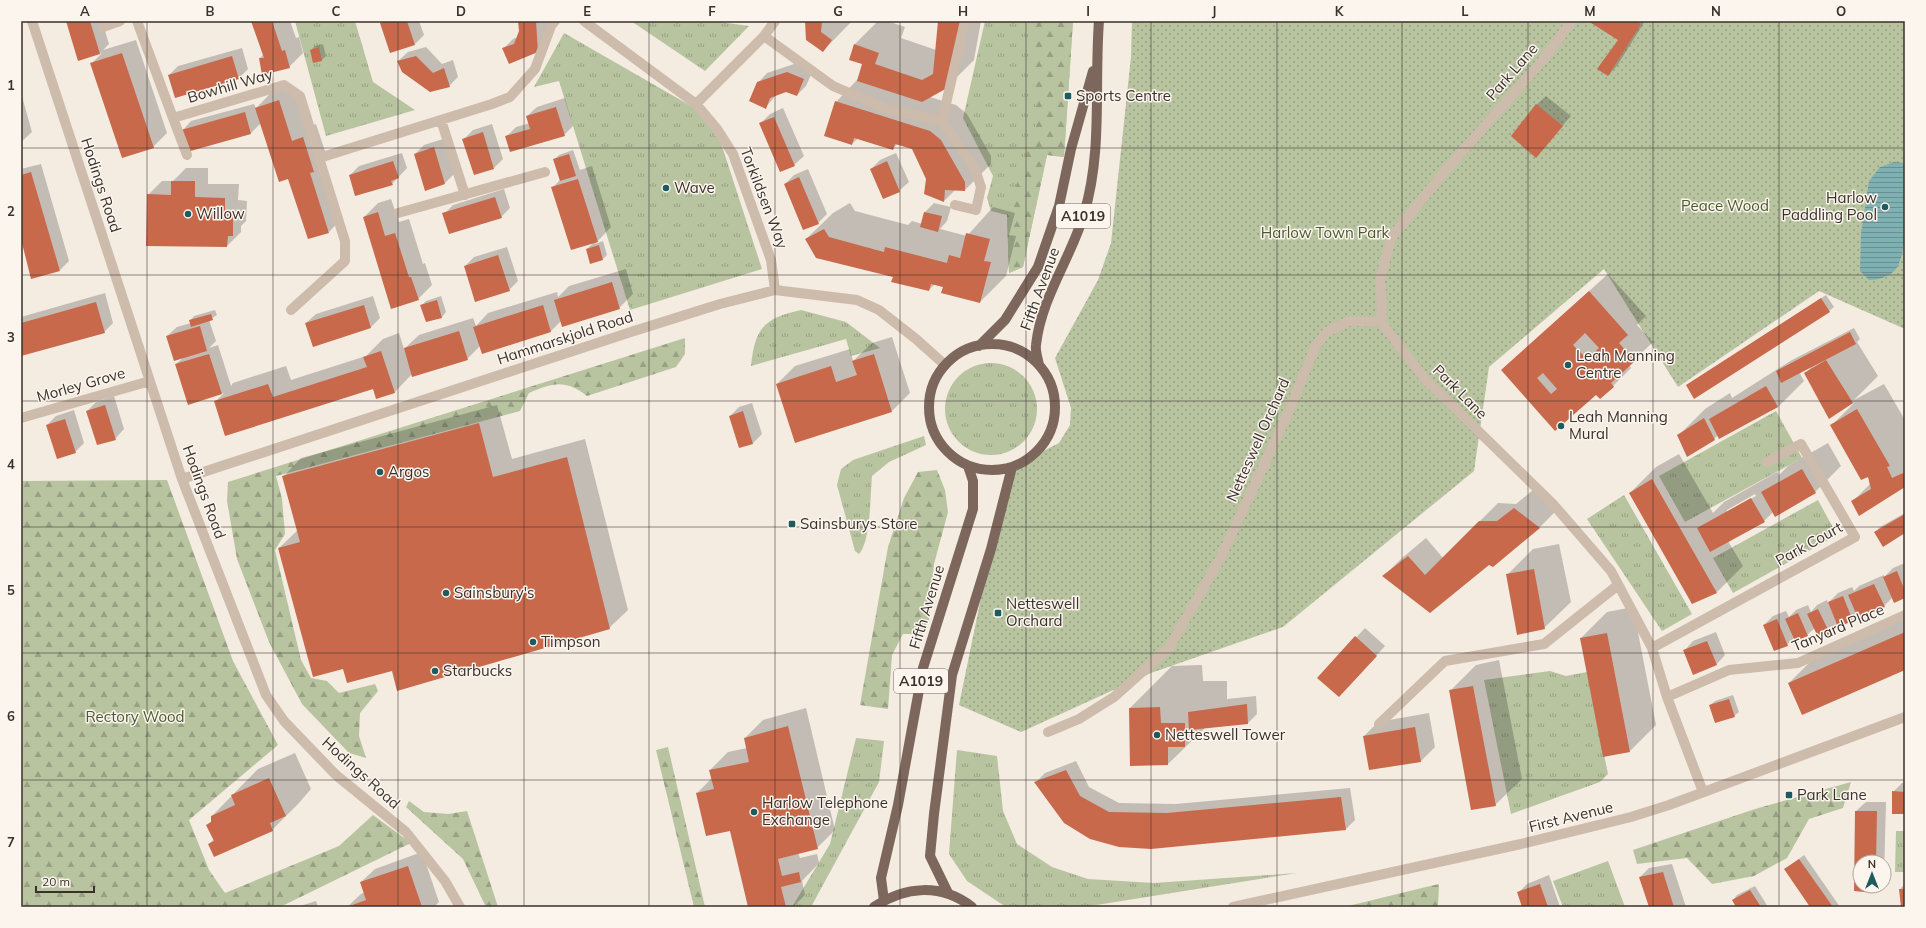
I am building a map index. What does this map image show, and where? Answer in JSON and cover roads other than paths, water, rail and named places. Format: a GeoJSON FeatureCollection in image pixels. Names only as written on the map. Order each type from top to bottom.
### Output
{"type":"FeatureCollection","features":[{"type":"Feature","properties":{"kind":"main road","name":"Fifth Avenue"},"geometry":{"type":"LineString","coordinates":[[1039,366],[1036,346],[1044,312],[1084,214],[1097,147],[1096,58],[1099,21]]}},
{"type":"Feature","properties":{"kind":"main road","name":"Fifth Avenue"},"geometry":{"type":"LineString","coordinates":[[979,346],[1005,320],[1038,267],[1059,206],[1072,149],[1096,58]]}},
{"type":"Feature","properties":{"kind":"main road"},"geometry":{"type":"LineString","coordinates":[[996,344],[1012,348],[1027,355],[1039,366],[1050,383],[1055,403],[1053,424],[1040,448],[1030,458],[1012,468],[997,470],[982,470],[968,466],[947,452],[936,436],[929,417],[931,392],[936,377],[945,365],[961,352],[979,346],[996,344]]}},
{"type":"Feature","properties":{"kind":"main road","name":"Fifth Avenue"},"geometry":{"type":"LineString","coordinates":[[884,900],[881,878],[898,805],[923,668],[973,509],[973,481],[968,466]]}},
{"type":"Feature","properties":{"kind":"main road","name":"A1019"},"geometry":{"type":"LineString","coordinates":[[948,894],[930,856],[952,675],[990,549],[1012,468]]}},
{"type":"Feature","properties":{"kind":"main road"},"geometry":{"type":"LineString","coordinates":[[874,907],[884,900],[908,891],[931,890],[948,894],[972,907]]}},
{"type":"Feature","properties":{"kind":"street","name":"Hodings Road"},"geometry":{"type":"LineString","coordinates":[[32,21],[182,479],[266,695],[284,721],[336,775],[406,832],[445,881],[460,907]]}},
{"type":"Feature","properties":{"kind":"street"},"geometry":{"type":"LineString","coordinates":[[103,27],[120,21]]}},
{"type":"Feature","properties":{"kind":"street","name":"Bowhill Way"},"geometry":{"type":"LineString","coordinates":[[137,21],[187,155]]}},
{"type":"Feature","properties":{"kind":"street"},"geometry":{"type":"LineString","coordinates":[[319,158],[510,97],[535,69],[551,26],[555,21]]}},
{"type":"Feature","properties":{"kind":"street","name":"Torkildsen Way"},"geometry":{"type":"LineString","coordinates":[[584,21],[696,104],[717,129],[733,154],[771,260],[775,290]]}},
{"type":"Feature","properties":{"kind":"street"},"geometry":{"type":"LineString","coordinates":[[696,104],[764,36],[775,21]]}},
{"type":"Feature","properties":{"kind":"street"},"geometry":{"type":"LineString","coordinates":[[942,121],[965,21]]}},
{"type":"Feature","properties":{"kind":"street","name":"Park Lane"},"geometry":{"type":"LineString","coordinates":[[1572,21],[1542,61],[1440,176],[1391,238],[1380,280],[1382,305],[1381,322],[1425,379],[1553,504],[1611,571],[1652,648],[1668,697],[1703,792]]}},
{"type":"Feature","properties":{"kind":"street"},"geometry":{"type":"LineString","coordinates":[[764,36],[833,86],[887,109],[942,121],[975,168],[981,187],[976,210],[955,205]]}},
{"type":"Feature","properties":{"kind":"street","name":"Bowhill Way"},"geometry":{"type":"LineString","coordinates":[[173,118],[284,86],[300,96],[345,241],[345,261],[291,310]]}},
{"type":"Feature","properties":{"kind":"street"},"geometry":{"type":"LineString","coordinates":[[441,120],[465,194]]}},
{"type":"Feature","properties":{"kind":"street"},"geometry":{"type":"LineString","coordinates":[[398,213],[545,172]]}},
{"type":"Feature","properties":{"kind":"street","name":"Hammarskjold Road"},"geometry":{"type":"LineString","coordinates":[[182,479],[634,331],[720,304],[775,290],[857,300],[879,310],[916,338],[945,365]]}},
{"type":"Feature","properties":{"kind":"street","name":"Netteswell Orchard"},"geometry":{"type":"LineString","coordinates":[[1048,732],[1080,719],[1114,697],[1169,648],[1221,557],[1288,413],[1316,347],[1327,332],[1349,321],[1381,322]]}},
{"type":"Feature","properties":{"kind":"street","name":"Morley Grove"},"geometry":{"type":"LineString","coordinates":[[21,418],[150,381]]}},
{"type":"Feature","properties":{"kind":"street","name":"Park Court"},"geometry":{"type":"LineString","coordinates":[[1652,648],[1855,537],[1801,444],[1767,462]]}},
{"type":"Feature","properties":{"kind":"street"},"geometry":{"type":"LineString","coordinates":[[1378,724],[1445,661],[1544,644],[1618,585]]}},
{"type":"Feature","properties":{"kind":"street","name":"Tanyard Place"},"geometry":{"type":"LineString","coordinates":[[1668,697],[1729,670],[1798,663],[1905,615]]}},
{"type":"Feature","properties":{"kind":"street","name":"First Avenue"},"geometry":{"type":"LineString","coordinates":[[1233,907],[1521,844],[1631,817],[1905,717]]}},
{"type":"Feature","properties":{"kind":"water","name":"Harlow Paddling Pool"},"geometry":{"type":"Polygon","coordinates":[[[1894,162],[1905,163],[1906,219],[1903,249],[1900,262],[1895,270],[1883,278],[1869,280],[1860,271],[1861,234],[1869,181],[1880,167],[1894,162]]]}},
{"type":"Feature","properties":{"kind":"place","name":"Sports Centre"},"geometry":{"type":"Point","coordinates":[1068,96]}},
{"type":"Feature","properties":{"kind":"place","name":"Wave"},"geometry":{"type":"Point","coordinates":[666,188]}},
{"type":"Feature","properties":{"kind":"place","name":"Harlow Paddling Pool"},"geometry":{"type":"Point","coordinates":[1885,207]}},
{"type":"Feature","properties":{"kind":"place","name":"Willow"},"geometry":{"type":"Point","coordinates":[188,214]}},
{"type":"Feature","properties":{"kind":"place","name":"Leah Manning Centre"},"geometry":{"type":"Point","coordinates":[1568,365]}},
{"type":"Feature","properties":{"kind":"place","name":"Leah Manning Mural"},"geometry":{"type":"Point","coordinates":[1561,426]}},
{"type":"Feature","properties":{"kind":"place","name":"Argos"},"geometry":{"type":"Point","coordinates":[380,472]}},
{"type":"Feature","properties":{"kind":"place","name":"Sainsburys Store"},"geometry":{"type":"Point","coordinates":[792,524]}},
{"type":"Feature","properties":{"kind":"place","name":"Sainsbury's"},"geometry":{"type":"Point","coordinates":[446,593]}},
{"type":"Feature","properties":{"kind":"place","name":"Netteswell Orchard"},"geometry":{"type":"Point","coordinates":[998,613]}},
{"type":"Feature","properties":{"kind":"place","name":"Timpson"},"geometry":{"type":"Point","coordinates":[533,642]}},
{"type":"Feature","properties":{"kind":"place","name":"Starbucks"},"geometry":{"type":"Point","coordinates":[435,671]}},
{"type":"Feature","properties":{"kind":"place","name":"Netteswell Tower"},"geometry":{"type":"Point","coordinates":[1157,735]}},
{"type":"Feature","properties":{"kind":"place","name":"Park Lane"},"geometry":{"type":"Point","coordinates":[1789,795]}},
{"type":"Feature","properties":{"kind":"place","name":"Harlow Telephone Exchange"},"geometry":{"type":"Point","coordinates":[754,812]}},
{"type":"Feature","properties":{"kind":"park label","name":"Peace Wood"},"geometry":{"type":"Point","coordinates":[1725,206]}},
{"type":"Feature","properties":{"kind":"park label","name":"Harlow Town Park"},"geometry":{"type":"Point","coordinates":[1325,233]}},
{"type":"Feature","properties":{"kind":"park label","name":"Rectory Wood"},"geometry":{"type":"Point","coordinates":[135,717]}}]}
